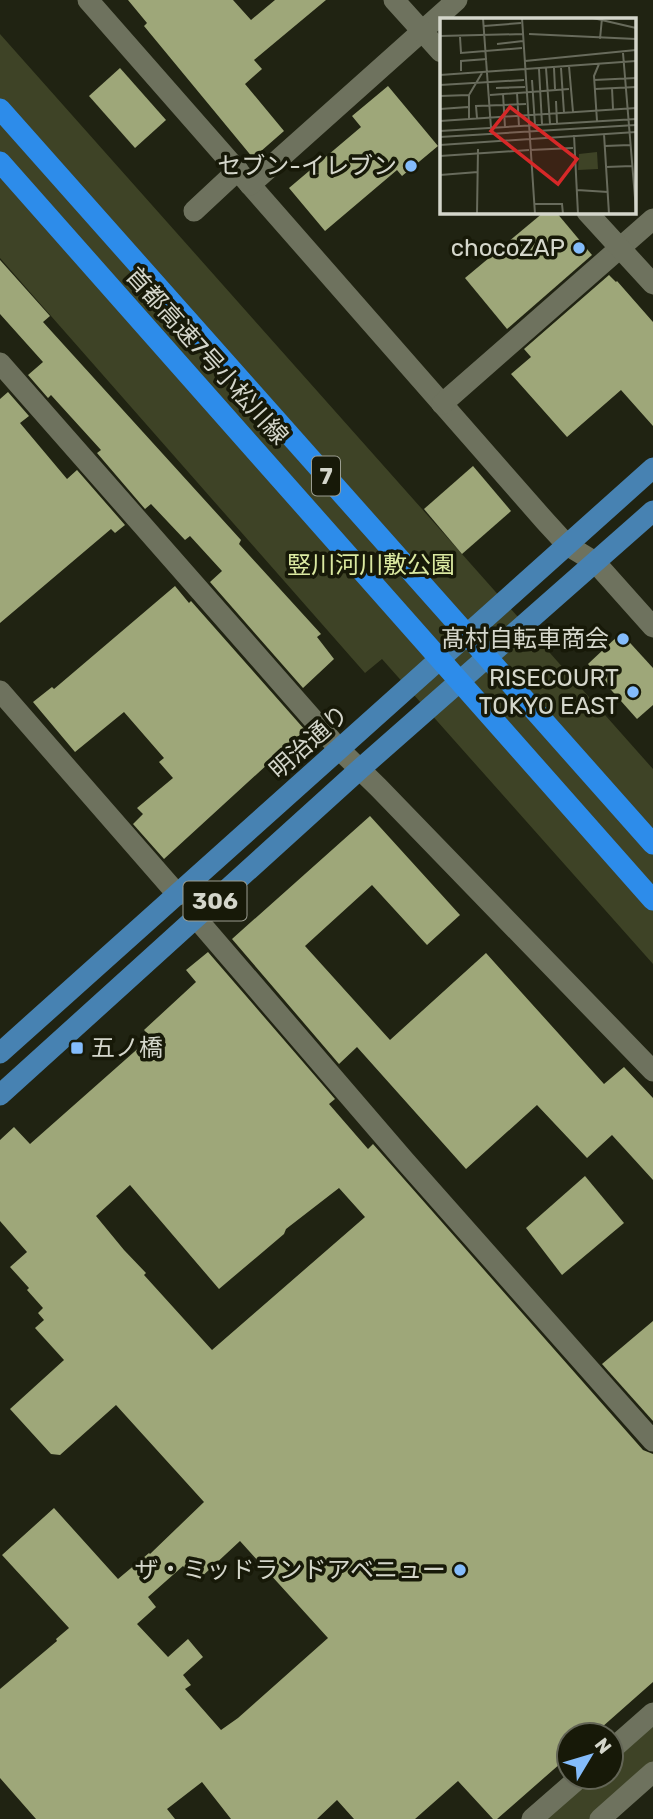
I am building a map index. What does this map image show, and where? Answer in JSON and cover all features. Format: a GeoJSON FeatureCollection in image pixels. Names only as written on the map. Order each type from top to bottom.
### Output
{"type":"FeatureCollection","features":[{"type":"Feature","properties":{"kind":"highway","name":"首都高速7号小松川線"},"geometry":{"type":"LineString","coordinates":[[0,109],[653,844]]}},
{"type":"Feature","properties":{"kind":"highway","name":"首都高速7号小松川線"},"geometry":{"type":"LineString","coordinates":[[0,162],[653,900]]}},
{"type":"Feature","properties":{"kind":"main road","name":"明治通り"},"geometry":{"type":"LineString","coordinates":[[0,1053],[653,468]]}},
{"type":"Feature","properties":{"kind":"main road","name":"306"},"geometry":{"type":"LineString","coordinates":[[0,1095],[360,769],[653,511]]}},
{"type":"Feature","properties":{"kind":"street"},"geometry":{"type":"LineString","coordinates":[[88,0],[567,545],[595,562],[653,627]]}},
{"type":"Feature","properties":{"kind":"street"},"geometry":{"type":"LineString","coordinates":[[394,0],[440,51]]}},
{"type":"Feature","properties":{"kind":"street"},"geometry":{"type":"LineString","coordinates":[[194,211],[244,178],[457,0]]}},
{"type":"Feature","properties":{"kind":"street"},"geometry":{"type":"LineString","coordinates":[[589,214],[653,284]]}},
{"type":"Feature","properties":{"kind":"street"},"geometry":{"type":"LineString","coordinates":[[442,404],[653,219]]}},
{"type":"Feature","properties":{"kind":"street"},"geometry":{"type":"LineString","coordinates":[[0,363],[340,750],[653,1071]]}},
{"type":"Feature","properties":{"kind":"street"},"geometry":{"type":"LineString","coordinates":[[0,691],[178,895]]}},
{"type":"Feature","properties":{"kind":"street"},"geometry":{"type":"LineString","coordinates":[[196,918],[404,1161],[653,1441]]}},
{"type":"Feature","properties":{"kind":"street"},"geometry":{"type":"LineString","coordinates":[[625,1737],[653,1713]]}},
{"type":"Feature","properties":{"kind":"street"},"geometry":{"type":"LineString","coordinates":[[600,1819],[653,1772]]}},
{"type":"Feature","properties":{"kind":"street"},"geometry":{"type":"LineString","coordinates":[[532,1819],[564,1791]]}},
{"type":"Feature","properties":{"kind":"green space","name":"竪川河川敷公園"},"geometry":{"type":"Polygon","coordinates":[[[0,34],[653,769],[653,964],[382,659],[365,673],[0,258],[0,34]]]}},
{"type":"Feature","properties":{"kind":"green space"},"geometry":{"type":"Polygon","coordinates":[[[653,1720],[653,1765],[625,1790],[625,1745],[653,1720]]]}},
{"type":"Feature","properties":{"kind":"green space"},"geometry":{"type":"Polygon","coordinates":[[[572,1791],[624,1791],[592,1819],[540,1819],[572,1791]]]}},
{"type":"Feature","properties":{"kind":"building"},"geometry":{"type":"Polygon","coordinates":[[[128,0],[233,0],[251,20],[275,0],[326,0],[254,60],[262,69],[245,84],[284,131],[253,158],[144,26],[147,23],[128,0]]]}},
{"type":"Feature","properties":{"kind":"building"},"geometry":{"type":"Polygon","coordinates":[[[120,68],[166,120],[135,148],[89,96],[120,68]]]}},
{"type":"Feature","properties":{"kind":"building"},"geometry":{"type":"Polygon","coordinates":[[[388,86],[438,146],[402,176],[397,170],[325,231],[289,188],[361,127],[352,116],[388,86]]]}},
{"type":"Feature","properties":{"kind":"building"},"geometry":{"type":"Polygon","coordinates":[[[542,214],[558,214],[592,255],[507,329],[465,278],[542,214]]]}},
{"type":"Feature","properties":{"kind":"building"},"geometry":{"type":"Polygon","coordinates":[[[0,260],[50,316],[43,322],[241,540],[239,544],[321,634],[317,637],[334,659],[303,688],[210,582],[222,571],[190,536],[185,540],[151,504],[145,509],[97,453],[101,450],[51,395],[48,398],[28,375],[43,362],[0,314],[0,260]]]}},
{"type":"Feature","properties":{"kind":"building"},"geometry":{"type":"Polygon","coordinates":[[[609,275],[653,322],[653,426],[621,390],[567,437],[511,374],[531,357],[524,349],[609,275]]]}},
{"type":"Feature","properties":{"kind":"building"},"geometry":{"type":"Polygon","coordinates":[[[8,392],[29,416],[20,423],[67,479],[77,470],[125,525],[115,533],[111,529],[0,623],[0,399],[8,392]]]}},
{"type":"Feature","properties":{"kind":"building"},"geometry":{"type":"Polygon","coordinates":[[[473,466],[511,511],[462,554],[424,509],[473,466]]]}},
{"type":"Feature","properties":{"kind":"building"},"geometry":{"type":"Polygon","coordinates":[[[175,586],[305,730],[164,859],[133,824],[143,814],[137,808],[173,778],[159,762],[164,758],[124,712],[75,752],[33,702],[52,687],[54,689],[175,586]]]}},
{"type":"Feature","properties":{"kind":"building","name":"RISECOURT TOKYO EAST"},"geometry":{"type":"Polygon","coordinates":[[[621,633],[653,668],[653,705],[637,719],[588,664],[621,633]]]}},
{"type":"Feature","properties":{"kind":"building"},"geometry":{"type":"Polygon","coordinates":[[[370,816],[460,915],[427,945],[372,885],[305,946],[390,1040],[486,953],[604,1084],[624,1067],[653,1098],[653,1180],[612,1135],[587,1158],[537,1105],[466,1169],[357,1047],[339,1064],[232,939],[370,816]]]}},
{"type":"Feature","properties":{"kind":"building"},"geometry":{"type":"Polygon","coordinates":[[[208,952],[335,1099],[329,1104],[368,1149],[373,1144],[643,1450],[653,1454],[653,1682],[609,1721],[555,1721],[555,1768],[497,1819],[493,1819],[458,1781],[415,1819],[354,1819],[337,1800],[317,1819],[231,1819],[202,1782],[167,1809],[175,1819],[36,1819],[0,1778],[0,1689],[69,1628],[2,1555],[54,1508],[118,1579],[150,1554],[204,1502],[116,1405],[60,1455],[51,1454],[10,1409],[64,1360],[35,1328],[44,1320],[38,1313],[43,1308],[10,1267],[27,1252],[0,1221],[0,1140],[14,1127],[30,1144],[151,1037],[144,1030],[196,982],[186,970],[208,952]],[[130,1185],[96,1216],[146,1273],[144,1275],[212,1350],[365,1217],[339,1188],[286,1229],[284,1234],[219,1289],[130,1185]],[[240,1541],[197,1581],[183,1566],[148,1597],[156,1607],[137,1624],[168,1657],[188,1639],[203,1657],[183,1675],[191,1685],[185,1689],[221,1730],[328,1638],[240,1541]]]}},
{"type":"Feature","properties":{"kind":"building"},"geometry":{"type":"Polygon","coordinates":[[[585,1176],[624,1223],[562,1275],[526,1228],[585,1176]]]}},
{"type":"Feature","properties":{"kind":"building"},"geometry":{"type":"Polygon","coordinates":[[[653,1321],[653,1421],[602,1364],[653,1321]]]}},
{"type":"Feature","properties":{"kind":"place","name":"セブン-イレブン"},"geometry":{"type":"Point","coordinates":[411,166]}},
{"type":"Feature","properties":{"kind":"place","name":"chocoZAP"},"geometry":{"type":"Point","coordinates":[579,248]}},
{"type":"Feature","properties":{"kind":"place","name":"髙村自転車商会"},"geometry":{"type":"Point","coordinates":[623,639]}},
{"type":"Feature","properties":{"kind":"place","name":"RISECOURT TOKYO EAST"},"geometry":{"type":"Point","coordinates":[633,692]}},
{"type":"Feature","properties":{"kind":"place","name":"五ノ橋"},"geometry":{"type":"Point","coordinates":[77,1048]}},
{"type":"Feature","properties":{"kind":"place","name":"ザ・ミッドランドアベニュー"},"geometry":{"type":"Point","coordinates":[460,1570]}}]}
